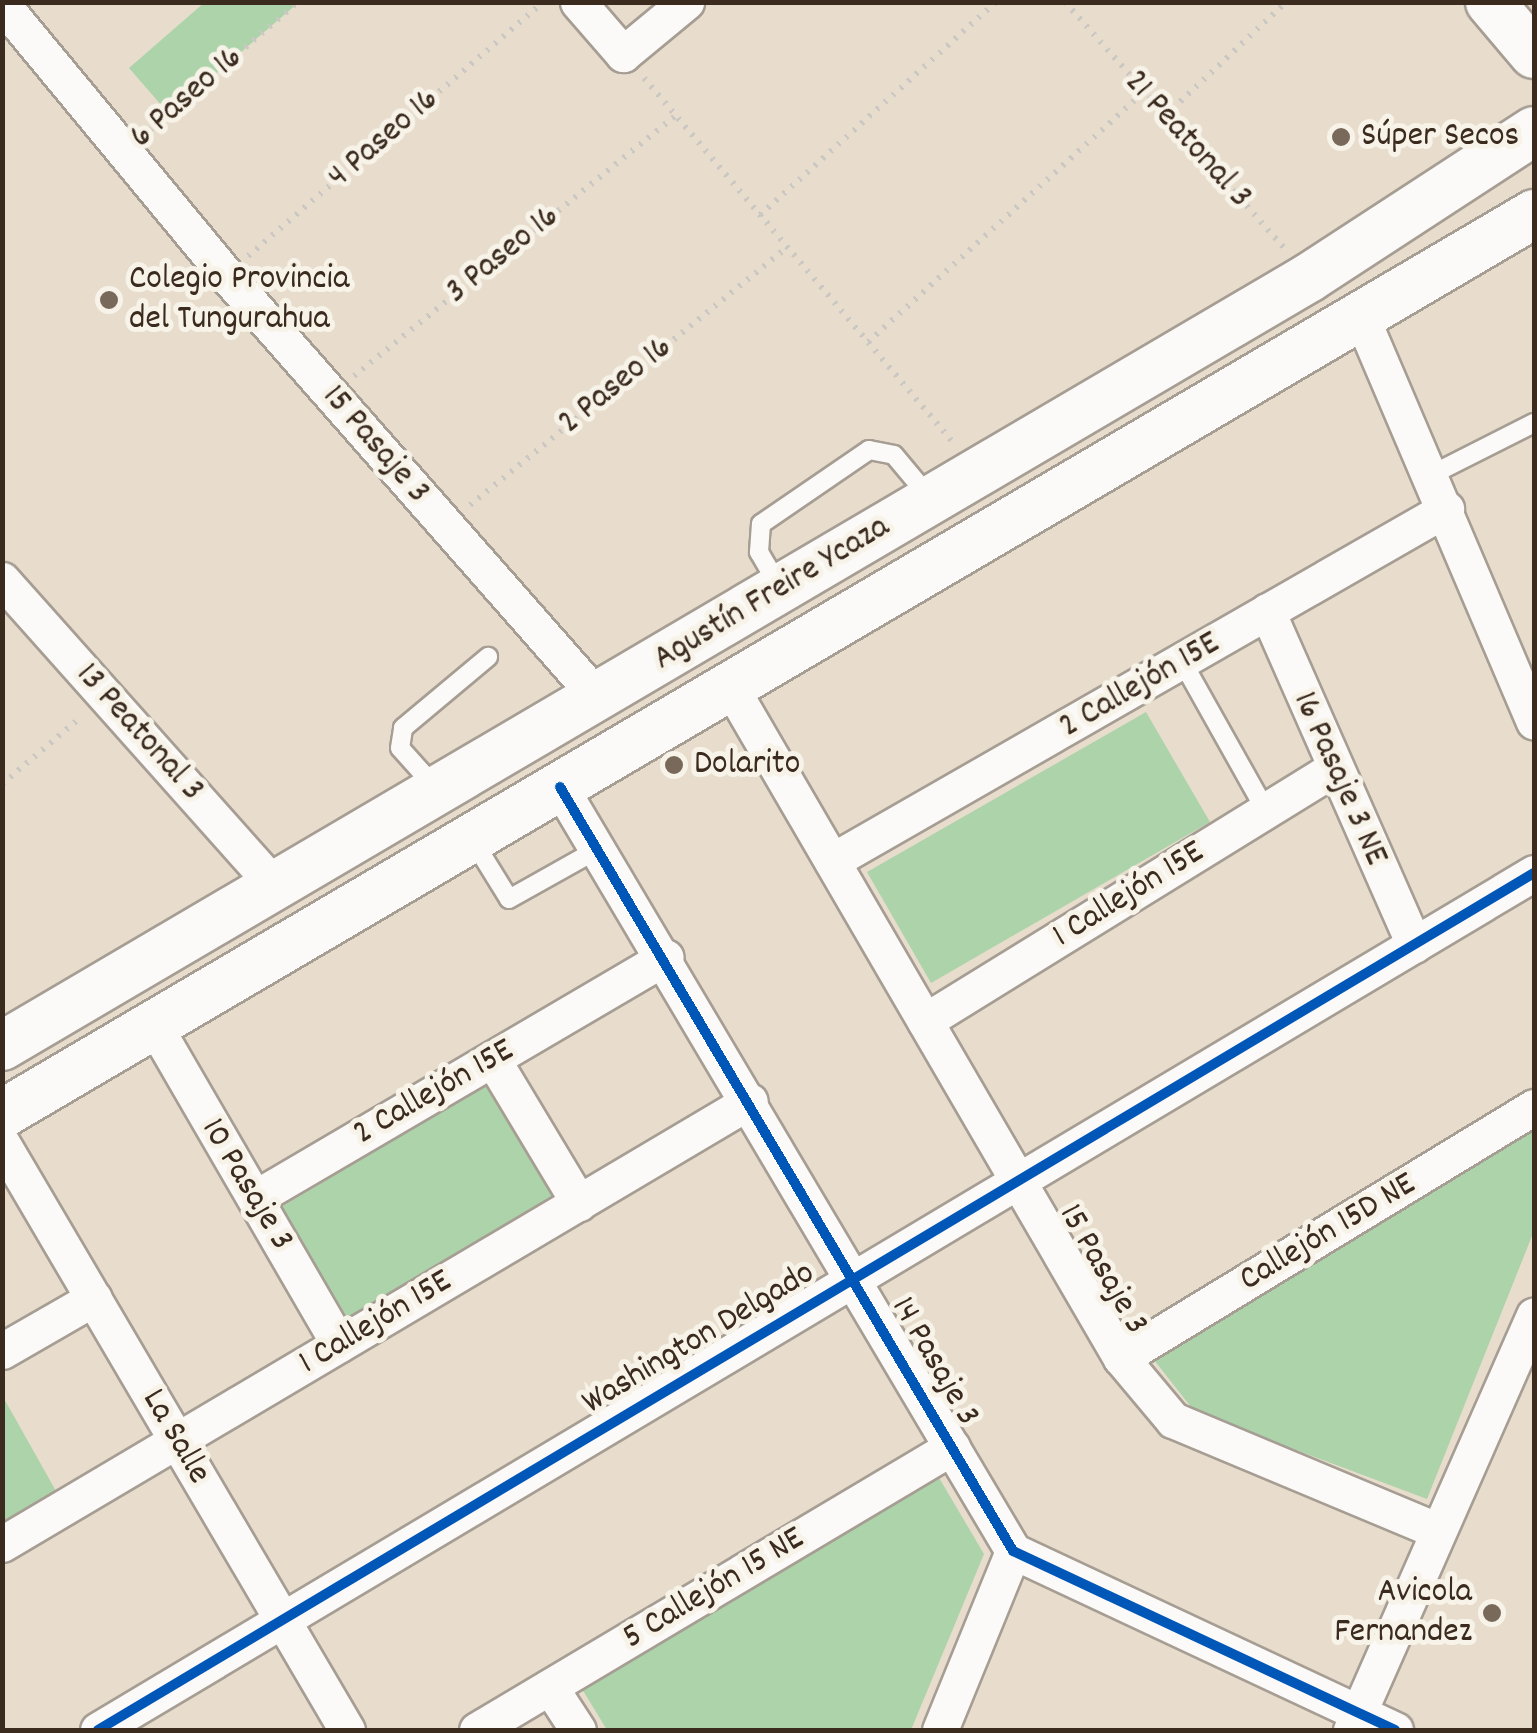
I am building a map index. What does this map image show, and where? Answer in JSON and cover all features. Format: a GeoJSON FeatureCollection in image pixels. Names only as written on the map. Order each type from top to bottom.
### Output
{"type":"FeatureCollection","features":[{"type":"Feature","properties":{"kind":"main road"},"geometry":{"type":"LineString","coordinates":[[1490,2],[1534,54]]}},
{"type":"Feature","properties":{"kind":"main road","name":"Agustín Freire Ycaza"},"geometry":{"type":"LineString","coordinates":[[2,1046],[1310,277],[1534,131]]}},
{"type":"Feature","properties":{"kind":"main road","name":"Agustín Freire Ycaza"},"geometry":{"type":"LineString","coordinates":[[2,1114],[1534,214]]}},
{"type":"Feature","properties":{"kind":"street"},"geometry":{"type":"LineString","coordinates":[[578,2],[624,54],[686,2]]}},
{"type":"Feature","properties":{"kind":"street","name":"15 Pasaje 3"},"geometry":{"type":"LineString","coordinates":[[2,4],[226,276],[598,698]]}},
{"type":"Feature","properties":{"kind":"street"},"geometry":{"type":"LineString","coordinates":[[1360,314],[1534,721]]}},
{"type":"Feature","properties":{"kind":"street","name":"2 Callejón 15E"},"geometry":{"type":"LineString","coordinates":[[832,860],[1446,509]]}},
{"type":"Feature","properties":{"kind":"street","name":"13 Peatonal 3"},"geometry":{"type":"LineString","coordinates":[[2,580],[275,886]]}},
{"type":"Feature","properties":{"kind":"street","name":"16 Pasaje 3 NE"},"geometry":{"type":"LineString","coordinates":[[1268,611],[1333,769],[1414,945]]}},
{"type":"Feature","properties":{"kind":"street","name":"15 Pasaje 3"},"geometry":{"type":"LineString","coordinates":[[730,686],[1121,1358],[1173,1420],[1436,1530]]}},
{"type":"Feature","properties":{"kind":"street","name":"1 Callejón 15E"},"geometry":{"type":"LineString","coordinates":[[925,1021],[1333,769]]}},
{"type":"Feature","properties":{"kind":"street","name":"14 Pasaje 3"},"geometry":{"type":"LineString","coordinates":[[560,787],[665,958],[1012,1552]]}},
{"type":"Feature","properties":{"kind":"street","name":"Washington Delgado"},"geometry":{"type":"LineString","coordinates":[[98,1730],[1534,873]]}},
{"type":"Feature","properties":{"kind":"street","name":"2 Callejón 15E"},"geometry":{"type":"LineString","coordinates":[[255,1198],[665,958]]}},
{"type":"Feature","properties":{"kind":"street","name":"10 Pasaje 3"},"geometry":{"type":"LineString","coordinates":[[154,1025],[340,1344]]}},
{"type":"Feature","properties":{"kind":"street"},"geometry":{"type":"LineString","coordinates":[[493,1060],[578,1202]]}},
{"type":"Feature","properties":{"kind":"street","name":"1 Callejón 15E"},"geometry":{"type":"LineString","coordinates":[[2,1544],[750,1102]]}},
{"type":"Feature","properties":{"kind":"street","name":"Callejón 15D NE"},"geometry":{"type":"LineString","coordinates":[[1121,1358],[1534,1107]]}},
{"type":"Feature","properties":{"kind":"street","name":"La Salle"},"geometry":{"type":"LineString","coordinates":[[2,1143],[348,1730]]}},
{"type":"Feature","properties":{"kind":"street"},"geometry":{"type":"LineString","coordinates":[[2,1351],[94,1298]]}},
{"type":"Feature","properties":{"kind":"street"},"geometry":{"type":"LineString","coordinates":[[1354,1722],[1534,1316]]}},
{"type":"Feature","properties":{"kind":"street","name":"5 Callejón 15 NE"},"geometry":{"type":"LineString","coordinates":[[477,1730],[952,1447]]}},
{"type":"Feature","properties":{"kind":"street"},"geometry":{"type":"LineString","coordinates":[[940,1730],[1012,1552],[1354,1722],[1395,1730]]}},
{"type":"Feature","properties":{"kind":"street"},"geometry":{"type":"LineString","coordinates":[[550,1687],[578,1730]]}},
{"type":"Feature","properties":{"kind":"lane"},"geometry":{"type":"LineString","coordinates":[[1432,475],[1534,423]]}},
{"type":"Feature","properties":{"kind":"lane"},"geometry":{"type":"LineString","coordinates":[[780,589],[758,552],[761,524],[869,450],[894,455],[931,499]]}},
{"type":"Feature","properties":{"kind":"lane"},"geometry":{"type":"LineString","coordinates":[[439,791],[400,748],[399,737],[488,658]]}},
{"type":"Feature","properties":{"kind":"lane"},"geometry":{"type":"LineString","coordinates":[[1183,662],[1266,810]]}},
{"type":"Feature","properties":{"kind":"lane"},"geometry":{"type":"LineString","coordinates":[[472,839],[509,899],[598,849]]}},
{"type":"Feature","properties":{"kind":"path"},"geometry":{"type":"LineString","coordinates":[[760,215],[996,2]]}},
{"type":"Feature","properties":{"kind":"path"},"geometry":{"type":"LineString","coordinates":[[1165,116],[1286,2]]}},
{"type":"Feature","properties":{"kind":"path"},"geometry":{"type":"LineString","coordinates":[[624,54],[978,472]]}},
{"type":"Feature","properties":{"kind":"path"},"geometry":{"type":"LineString","coordinates":[[868,342],[1144,92]]}},
{"type":"Feature","properties":{"kind":"path"},"geometry":{"type":"LineString","coordinates":[[2,784],[105,696]]}},
{"type":"Feature","properties":{"kind":"green space"},"geometry":{"type":"Polygon","coordinates":[[[205,2],[298,3],[169,114],[129,68],[205,2]]]}},
{"type":"Feature","properties":{"kind":"green space"},"geometry":{"type":"Polygon","coordinates":[[[1146,712],[1210,822],[931,983],[867,872],[1146,712]]]}},
{"type":"Feature","properties":{"kind":"green space"},"geometry":{"type":"Polygon","coordinates":[[[489,1083],[557,1195],[348,1319],[281,1207],[489,1083]]]}},
{"type":"Feature","properties":{"kind":"green space"},"geometry":{"type":"Polygon","coordinates":[[[1534,1129],[1534,1231],[1427,1499],[1195,1412],[1154,1360],[1534,1129]]]}},
{"type":"Feature","properties":{"kind":"green space"},"geometry":{"type":"Polygon","coordinates":[[[2,1395],[56,1491],[3,1522],[2,1522],[2,1395]]]}},
{"type":"Feature","properties":{"kind":"green space"},"geometry":{"type":"Polygon","coordinates":[[[938,1476],[984,1554],[911,1730],[607,1730],[582,1689],[938,1476]]]}},
{"type":"Feature","properties":{"kind":"cycle path"},"geometry":{"type":"LineString","coordinates":[[560,787],[1013,1551],[1395,1730]]}},
{"type":"Feature","properties":{"kind":"cycle path"},"geometry":{"type":"LineString","coordinates":[[98,1730],[1534,873]]}},
{"type":"Feature","properties":{"kind":"place","name":"Súper Secos"},"geometry":{"type":"Point","coordinates":[1341,137]}},
{"type":"Feature","properties":{"kind":"place","name":"Colegio Provincia del Tungurahua"},"geometry":{"type":"Point","coordinates":[109,300]}},
{"type":"Feature","properties":{"kind":"place","name":"Dolarito"},"geometry":{"type":"Point","coordinates":[674,765]}},
{"type":"Feature","properties":{"kind":"place","name":"Avicola Fernandez"},"geometry":{"type":"Point","coordinates":[1492,1613]}}]}
